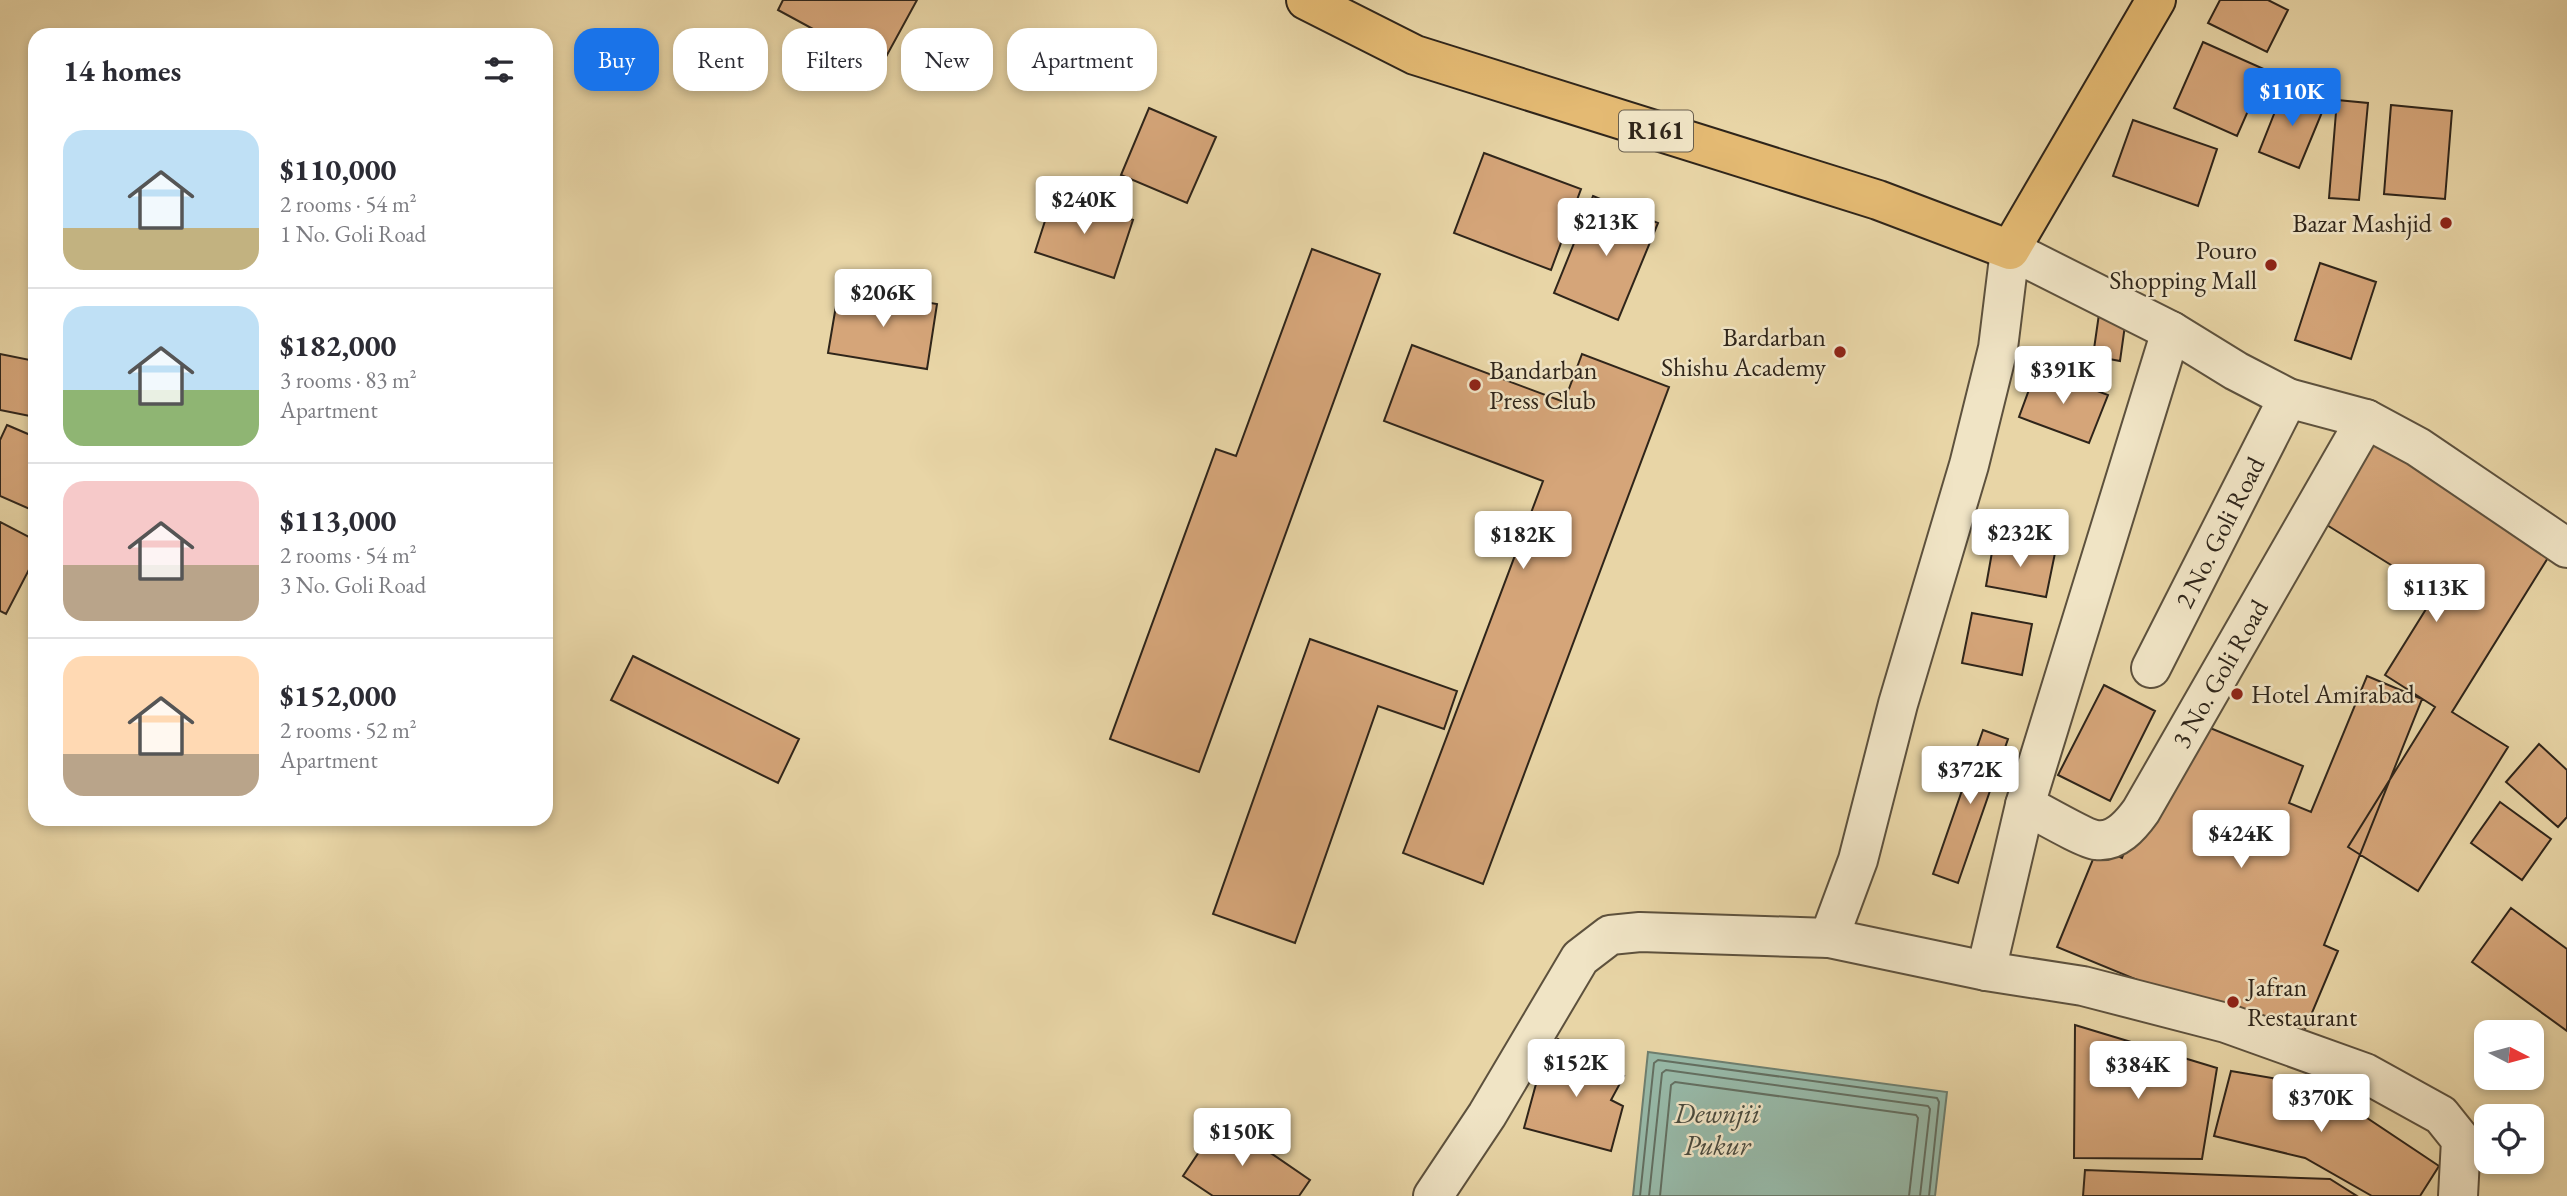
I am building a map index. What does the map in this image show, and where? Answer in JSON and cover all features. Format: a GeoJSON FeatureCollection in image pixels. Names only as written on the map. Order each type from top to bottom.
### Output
{"type":"FeatureCollection","features":[{"type":"Feature","properties":{"kind":"main road","name":"R161"},"geometry":{"type":"LineString","coordinates":[[1306,0],[1415,55],[1878,200],[2010,250]]}},
{"type":"Feature","properties":{"kind":"main road"},"geometry":{"type":"LineString","coordinates":[[2010,250],[2156,0]]}},
{"type":"Feature","properties":{"kind":"street"},"geometry":{"type":"LineString","coordinates":[[1829,938],[1858,860],[1898,705],[1969,465],[1998,348],[2010,250],[2171,331],[2236,371],[2288,398],[2366,419],[2418,447],[2567,548]]}},
{"type":"Feature","properties":{"kind":"street"},"geometry":{"type":"LineString","coordinates":[[1986,971],[2025,805],[2171,331]]}},
{"type":"Feature","properties":{"kind":"street","name":"2 No. Goli Road"},"geometry":{"type":"LineString","coordinates":[[2151,668],[2288,398]]}},
{"type":"Feature","properties":{"kind":"street","name":"3 No. Goli Road"},"geometry":{"type":"LineString","coordinates":[[2025,805],[2096,840],[2127,830],[2141,811],[2366,419]]}},
{"type":"Feature","properties":{"kind":"street"},"geometry":{"type":"LineString","coordinates":[[1433,1196],[1487,1115],[1580,958],[1610,935],[1640,932],[1829,938],[1986,971],[2083,986],[2226,1023],[2365,1073],[2441,1115],[2461,1140],[2458,1196]]}},
{"type":"Feature","properties":{"kind":"water","name":"Dewnjii Pukur"},"geometry":{"type":"Polygon","coordinates":[[[1648,1052],[1947,1092],[1935,1196],[1633,1196],[1648,1052]]]}},
{"type":"Feature","properties":{"kind":"building"},"geometry":{"type":"Polygon","coordinates":[[[783,0],[917,0],[887,55],[887,28],[811,28],[778,10],[783,0]]]}},
{"type":"Feature","properties":{"kind":"building"},"geometry":{"type":"Polygon","coordinates":[[[2220,0],[2268,0],[2288,10],[2267,52],[2208,23],[2220,0]]]}},
{"type":"Feature","properties":{"kind":"building"},"geometry":{"type":"Polygon","coordinates":[[[2203,42],[2266,70],[2237,136],[2174,108],[2203,42]]]}},
{"type":"Feature","properties":{"kind":"building"},"geometry":{"type":"Polygon","coordinates":[[[2284,89],[2325,105],[2299,168],[2259,152],[2284,89]]]}},
{"type":"Feature","properties":{"kind":"building"},"geometry":{"type":"Polygon","coordinates":[[[2337,100],[2368,103],[2359,200],[2329,198],[2337,100]]]}},
{"type":"Feature","properties":{"kind":"building"},"geometry":{"type":"Polygon","coordinates":[[[2391,105],[2452,111],[2445,199],[2384,194],[2391,105]]]}},
{"type":"Feature","properties":{"kind":"building"},"geometry":{"type":"Polygon","coordinates":[[[1149,108],[1216,137],[1187,203],[1121,175],[1149,108]]]}},
{"type":"Feature","properties":{"kind":"building"},"geometry":{"type":"Polygon","coordinates":[[[2133,120],[2217,149],[2198,206],[2113,176],[2133,120]]]}},
{"type":"Feature","properties":{"kind":"building"},"geometry":{"type":"Polygon","coordinates":[[[1484,153],[1581,189],[1551,270],[1454,233],[1484,153]]]}},
{"type":"Feature","properties":{"kind":"building"},"geometry":{"type":"Polygon","coordinates":[[[1054,193],[1133,220],[1114,278],[1035,252],[1054,193]]]}},
{"type":"Feature","properties":{"kind":"building"},"geometry":{"type":"Polygon","coordinates":[[[1593,196],[1658,223],[1618,320],[1554,293],[1593,196]]]}},
{"type":"Feature","properties":{"kind":"building"},"geometry":{"type":"Polygon","coordinates":[[[1312,249],[1380,274],[1199,772],[1110,739],[1216,449],[1236,456],[1312,249]]]}},
{"type":"Feature","properties":{"kind":"building"},"geometry":{"type":"Polygon","coordinates":[[[2320,263],[2376,282],[2351,359],[2295,340],[2320,263]]]}},
{"type":"Feature","properties":{"kind":"building"},"geometry":{"type":"Polygon","coordinates":[[[839,288],[937,304],[927,369],[828,353],[839,288]]]}},
{"type":"Feature","properties":{"kind":"building"},"geometry":{"type":"Polygon","coordinates":[[[2099,314],[2126,318],[2120,361],[2093,356],[2099,314]]]}},
{"type":"Feature","properties":{"kind":"building"},"geometry":{"type":"Polygon","coordinates":[[[1412,345],[1564,402],[1582,354],[1669,387],[1483,884],[1403,853],[1543,481],[1384,421],[1412,345]]]}},
{"type":"Feature","properties":{"kind":"building"},"geometry":{"type":"Polygon","coordinates":[[[0,354],[28,360],[28,416],[0,410],[0,354]]]}},
{"type":"Feature","properties":{"kind":"building"},"geometry":{"type":"Polygon","coordinates":[[[2037,368],[2108,395],[2089,443],[2019,417],[2037,368]]]}},
{"type":"Feature","properties":{"kind":"building"},"geometry":{"type":"Polygon","coordinates":[[[2378,415],[2564,532],[2452,712],[2508,747],[2418,891],[2348,847],[2435,707],[2385,675],[2436,593],[2314,517],[2378,415]]]}},
{"type":"Feature","properties":{"kind":"building"},"geometry":{"type":"Polygon","coordinates":[[[7,425],[28,434],[28,508],[0,496],[0,440],[7,425]]]}},
{"type":"Feature","properties":{"kind":"building"},"geometry":{"type":"Polygon","coordinates":[[[0,522],[28,536],[28,572],[6,614],[0,611],[0,522]]]}},
{"type":"Feature","properties":{"kind":"building"},"geometry":{"type":"Polygon","coordinates":[[[1994,541],[2055,553],[2046,597],[1986,586],[1994,541]]]}},
{"type":"Feature","properties":{"kind":"building"},"geometry":{"type":"Polygon","coordinates":[[[1972,613],[2032,624],[2022,675],[1962,663],[1972,613]]]}},
{"type":"Feature","properties":{"kind":"building"},"geometry":{"type":"Polygon","coordinates":[[[1310,639],[1457,691],[1444,729],[1378,706],[1295,943],[1213,914],[1310,639]]]}},
{"type":"Feature","properties":{"kind":"building"},"geometry":{"type":"Polygon","coordinates":[[[633,656],[799,739],[778,783],[611,700],[633,656]]]}},
{"type":"Feature","properties":{"kind":"building"},"geometry":{"type":"Polygon","coordinates":[[[2367,676],[2422,699],[2324,945],[2338,951],[2298,1046],[2057,947],[2098,847],[2122,858],[2181,716],[2303,766],[2289,803],[2311,812],[2367,676]]]}},
{"type":"Feature","properties":{"kind":"building"},"geometry":{"type":"Polygon","coordinates":[[[2104,685],[2155,711],[2110,801],[2058,775],[2104,685]]]}},
{"type":"Feature","properties":{"kind":"building"},"geometry":{"type":"Polygon","coordinates":[[[1983,730],[2008,739],[1958,883],[1933,874],[1983,730]]]}},
{"type":"Feature","properties":{"kind":"building"},"geometry":{"type":"Polygon","coordinates":[[[2539,744],[2567,770],[2567,817],[2558,827],[2506,782],[2539,744]]]}},
{"type":"Feature","properties":{"kind":"building"},"geometry":{"type":"Polygon","coordinates":[[[2500,802],[2551,839],[2522,880],[2471,843],[2500,802]]]}},
{"type":"Feature","properties":{"kind":"building"},"geometry":{"type":"Polygon","coordinates":[[[2511,908],[2567,949],[2567,1031],[2472,962],[2511,908]]]}},
{"type":"Feature","properties":{"kind":"building"},"geometry":{"type":"Polygon","coordinates":[[[2075,1025],[2217,1068],[2202,1159],[2074,1158],[2075,1025]]]}},
{"type":"Feature","properties":{"kind":"building"},"geometry":{"type":"Polygon","coordinates":[[[1558,1039],[1624,1076],[1611,1100],[1623,1106],[1611,1151],[1524,1128],[1539,1073],[1558,1039]]]}},
{"type":"Feature","properties":{"kind":"building"},"geometry":{"type":"Polygon","coordinates":[[[2231,1071],[2319,1086],[2439,1166],[2420,1196],[2372,1196],[2305,1158],[2214,1136],[2231,1071]]]}},
{"type":"Feature","properties":{"kind":"building"},"geometry":{"type":"Polygon","coordinates":[[[1221,1119],[1310,1180],[1299,1196],[1213,1196],[1183,1176],[1221,1119]]]}},
{"type":"Feature","properties":{"kind":"building"},"geometry":{"type":"Polygon","coordinates":[[[2085,1170],[2330,1179],[2357,1196],[2083,1196],[2085,1170]]]}},
{"type":"Feature","properties":{"kind":"place","name":"Bazar Mashjid"},"geometry":{"type":"Point","coordinates":[2446,223]}},
{"type":"Feature","properties":{"kind":"place","name":"Pouro Shopping Mall"},"geometry":{"type":"Point","coordinates":[2271,265]}},
{"type":"Feature","properties":{"kind":"place","name":"Bardarban Shishu Academy"},"geometry":{"type":"Point","coordinates":[1840,352]}},
{"type":"Feature","properties":{"kind":"place","name":"Bandarban Press Club"},"geometry":{"type":"Point","coordinates":[1475,385]}},
{"type":"Feature","properties":{"kind":"place","name":"Hotel Amirabad"},"geometry":{"type":"Point","coordinates":[2237,694]}},
{"type":"Feature","properties":{"kind":"place","name":"Jafran Restaurant"},"geometry":{"type":"Point","coordinates":[2233,1002]}}]}
